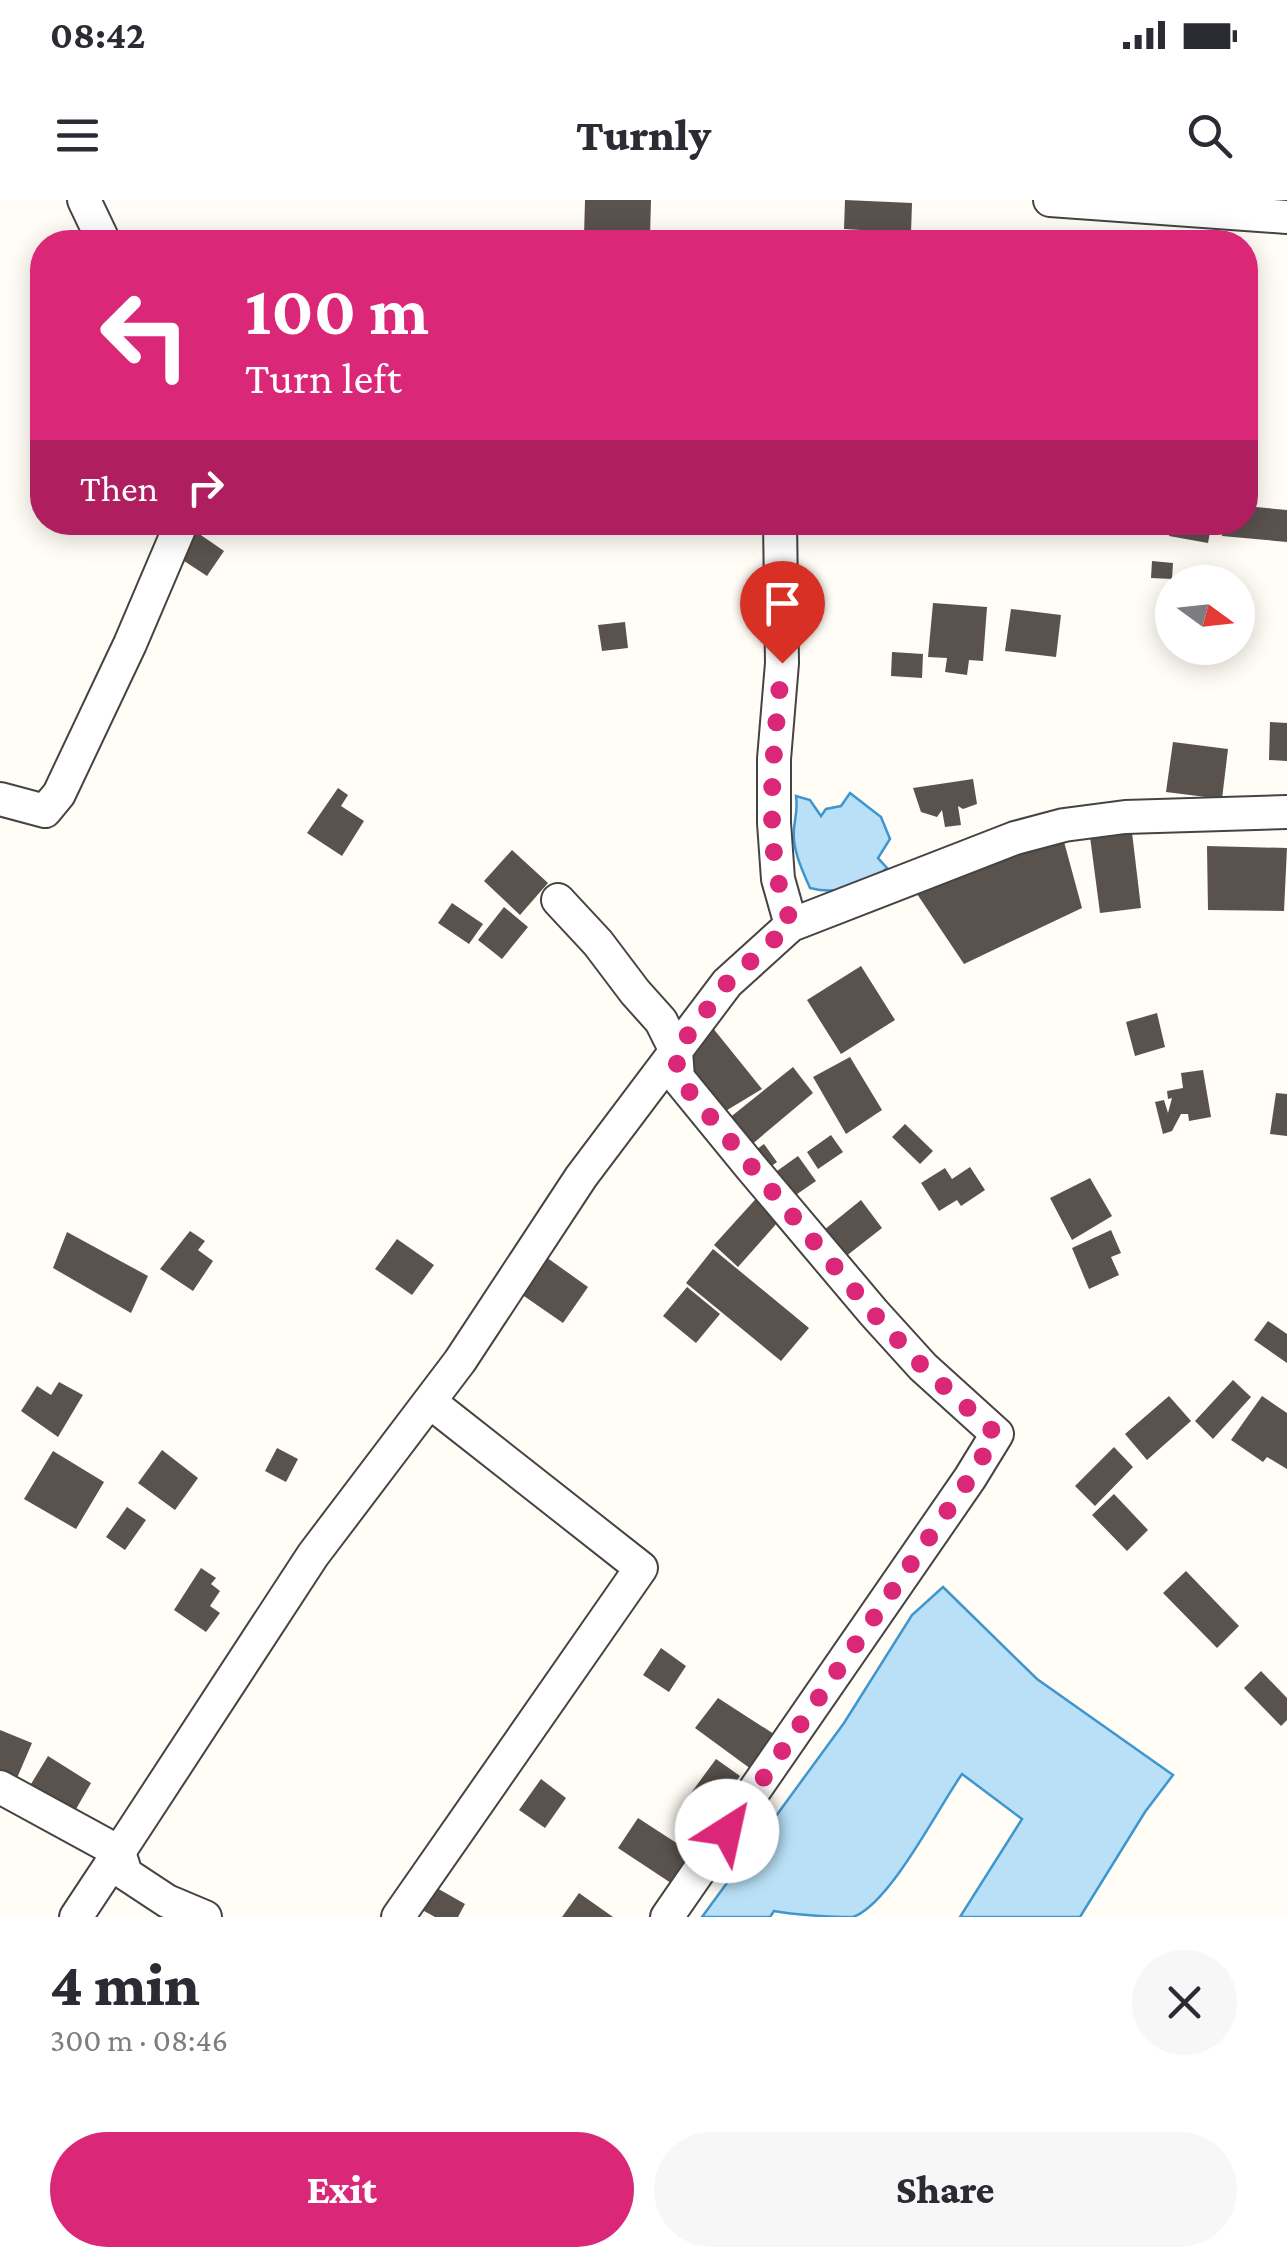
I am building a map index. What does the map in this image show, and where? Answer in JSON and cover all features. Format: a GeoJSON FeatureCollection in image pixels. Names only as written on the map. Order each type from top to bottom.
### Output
{"type":"FeatureCollection","features":[{"type":"Feature","properties":{"kind":"street"},"geometry":{"type":"LineString","coordinates":[[84,200],[98,230]]}},
{"type":"Feature","properties":{"kind":"street"},"geometry":{"type":"LineString","coordinates":[[1050,200],[1287,218]]}},
{"type":"Feature","properties":{"kind":"street"},"geometry":{"type":"LineString","coordinates":[[0,799],[45,811],[59,794],[176,535]]}},
{"type":"Feature","properties":{"kind":"street"},"geometry":{"type":"LineString","coordinates":[[780,535],[782,663],[774,758],[774,823],[778,878],[791,924]]}},
{"type":"Feature","properties":{"kind":"street"},"geometry":{"type":"LineString","coordinates":[[76,1917],[314,1555],[430,1402],[581,1177],[727,983],[791,924],[1015,838],[1064,826],[1125,817],[1287,812]]}},
{"type":"Feature","properties":{"kind":"street"},"geometry":{"type":"LineString","coordinates":[[558,900],[661,1022],[676,1051],[678,1078],[750,1166],[874,1314],[923,1367],[996,1434],[970,1478],[666,1917]]}},
{"type":"Feature","properties":{"kind":"street"},"geometry":{"type":"LineString","coordinates":[[398,1917],[641,1568],[430,1402]]}},
{"type":"Feature","properties":{"kind":"street"},"geometry":{"type":"LineString","coordinates":[[0,1787],[119,1852],[126,1874],[167,1901],[205,1917]]}},
{"type":"Feature","properties":{"kind":"water"},"geometry":{"type":"Polygon","coordinates":[[[850,793],[881,817],[890,839],[878,858],[887,868],[851,888],[810,888],[795,844],[796,796],[810,800],[821,816],[826,809],[841,806],[850,793]]]}},
{"type":"Feature","properties":{"kind":"water"},"geometry":{"type":"Polygon","coordinates":[[[943,1587],[1037,1679],[1173,1775],[1145,1812],[1080,1917],[960,1917],[1022,1819],[962,1774],[897,1875],[867,1909],[853,1917],[774,1911],[770,1917],[702,1917],[844,1723],[912,1615],[943,1587]]]}},
{"type":"Feature","properties":{"kind":"building"},"geometry":{"type":"Polygon","coordinates":[[[585,200],[651,200],[650,230],[584,230],[585,200]]]}},
{"type":"Feature","properties":{"kind":"building"},"geometry":{"type":"Polygon","coordinates":[[[845,200],[912,203],[911,230],[844,229],[845,200]]]}},
{"type":"Feature","properties":{"kind":"building"},"geometry":{"type":"Polygon","coordinates":[[[1258,507],[1287,510],[1287,542],[1222,536],[1258,535],[1258,507]]]}},
{"type":"Feature","properties":{"kind":"building"},"geometry":{"type":"Polygon","coordinates":[[[192,535],[201,535],[224,551],[207,576],[178,557],[192,535]]]}},
{"type":"Feature","properties":{"kind":"building"},"geometry":{"type":"Polygon","coordinates":[[[1169,535],[1210,535],[1208,543],[1169,535]]]}},
{"type":"Feature","properties":{"kind":"building"},"geometry":{"type":"Polygon","coordinates":[[[1152,561],[1173,563],[1155,565],[1155,578],[1151,578],[1152,561]]]}},
{"type":"Feature","properties":{"kind":"building"},"geometry":{"type":"Polygon","coordinates":[[[933,603],[987,607],[983,661],[969,660],[967,675],[945,672],[947,658],[928,657],[933,603]]]}},
{"type":"Feature","properties":{"kind":"building"},"geometry":{"type":"Polygon","coordinates":[[[1011,609],[1061,615],[1056,657],[1005,651],[1011,609]]]}},
{"type":"Feature","properties":{"kind":"building"},"geometry":{"type":"Polygon","coordinates":[[[625,622],[628,648],[602,651],[598,625],[625,622]]]}},
{"type":"Feature","properties":{"kind":"building"},"geometry":{"type":"Polygon","coordinates":[[[892,652],[923,654],[922,678],[891,676],[892,652]]]}},
{"type":"Feature","properties":{"kind":"building"},"geometry":{"type":"Polygon","coordinates":[[[1270,722],[1287,723],[1287,761],[1269,760],[1270,722]]]}},
{"type":"Feature","properties":{"kind":"building"},"geometry":{"type":"Polygon","coordinates":[[[1173,742],[1228,749],[1222,799],[1166,792],[1173,742]]]}},
{"type":"Feature","properties":{"kind":"building"},"geometry":{"type":"Polygon","coordinates":[[[973,779],[977,804],[963,809],[958,806],[961,825],[945,827],[942,810],[937,817],[921,812],[913,788],[973,779]]]}},
{"type":"Feature","properties":{"kind":"building"},"geometry":{"type":"Polygon","coordinates":[[[338,788],[348,795],[341,806],[364,821],[342,856],[307,833],[338,788]]]}},
{"type":"Feature","properties":{"kind":"building"},"geometry":{"type":"Polygon","coordinates":[[[1131,824],[1141,908],[1100,913],[1089,829],[1131,824]]]}},
{"type":"Feature","properties":{"kind":"building"},"geometry":{"type":"Polygon","coordinates":[[[1063,838],[1082,908],[964,964],[913,888],[1063,838]]]}},
{"type":"Feature","properties":{"kind":"building"},"geometry":{"type":"Polygon","coordinates":[[[1207,846],[1287,848],[1284,911],[1208,910],[1207,846]]]}},
{"type":"Feature","properties":{"kind":"building"},"geometry":{"type":"Polygon","coordinates":[[[512,850],[548,883],[520,915],[484,881],[512,850]]]}},
{"type":"Feature","properties":{"kind":"building"},"geometry":{"type":"Polygon","coordinates":[[[452,903],[483,924],[469,944],[438,923],[452,903]]]}},
{"type":"Feature","properties":{"kind":"building"},"geometry":{"type":"Polygon","coordinates":[[[504,907],[528,927],[502,959],[478,940],[504,907]]]}},
{"type":"Feature","properties":{"kind":"building"},"geometry":{"type":"Polygon","coordinates":[[[861,966],[895,1020],[841,1054],[807,1000],[861,966]]]}},
{"type":"Feature","properties":{"kind":"building"},"geometry":{"type":"Polygon","coordinates":[[[1157,1013],[1165,1047],[1135,1056],[1126,1022],[1157,1013]]]}},
{"type":"Feature","properties":{"kind":"building"},"geometry":{"type":"Polygon","coordinates":[[[708,1022],[762,1089],[719,1115],[681,1065],[708,1022]]]}},
{"type":"Feature","properties":{"kind":"building"},"geometry":{"type":"Polygon","coordinates":[[[850,1057],[882,1110],[846,1134],[813,1077],[850,1057]]]}},
{"type":"Feature","properties":{"kind":"building"},"geometry":{"type":"Polygon","coordinates":[[[793,1067],[813,1093],[744,1151],[723,1123],[793,1067]]]}},
{"type":"Feature","properties":{"kind":"building"},"geometry":{"type":"Polygon","coordinates":[[[1203,1070],[1211,1117],[1189,1121],[1188,1114],[1181,1114],[1172,1131],[1163,1134],[1155,1102],[1164,1100],[1168,1113],[1172,1098],[1168,1099],[1167,1091],[1183,1088],[1181,1073],[1203,1070]]]}},
{"type":"Feature","properties":{"kind":"building"},"geometry":{"type":"Polygon","coordinates":[[[1276,1093],[1287,1094],[1287,1136],[1270,1134],[1276,1093]]]}},
{"type":"Feature","properties":{"kind":"building"},"geometry":{"type":"Polygon","coordinates":[[[905,1124],[933,1151],[920,1164],[892,1137],[905,1124]]]}},
{"type":"Feature","properties":{"kind":"building"},"geometry":{"type":"Polygon","coordinates":[[[831,1135],[843,1152],[818,1169],[807,1152],[831,1135]]]}},
{"type":"Feature","properties":{"kind":"building"},"geometry":{"type":"Polygon","coordinates":[[[764,1144],[777,1162],[762,1173],[749,1155],[764,1144]]]}},
{"type":"Feature","properties":{"kind":"building"},"geometry":{"type":"Polygon","coordinates":[[[798,1156],[816,1181],[787,1201],[770,1176],[798,1156]]]}},
{"type":"Feature","properties":{"kind":"building"},"geometry":{"type":"Polygon","coordinates":[[[970,1167],[985,1190],[961,1206],[957,1200],[939,1211],[921,1183],[945,1168],[952,1179],[970,1167]]]}},
{"type":"Feature","properties":{"kind":"building"},"geometry":{"type":"Polygon","coordinates":[[[1090,1178],[1112,1216],[1072,1240],[1050,1198],[1090,1178]]]}},
{"type":"Feature","properties":{"kind":"building"},"geometry":{"type":"Polygon","coordinates":[[[762,1192],[785,1214],[738,1267],[714,1245],[762,1192]]]}},
{"type":"Feature","properties":{"kind":"building"},"geometry":{"type":"Polygon","coordinates":[[[861,1200],[882,1228],[845,1257],[824,1230],[861,1200]]]}},
{"type":"Feature","properties":{"kind":"building"},"geometry":{"type":"Polygon","coordinates":[[[1111,1230],[1121,1253],[1111,1257],[1119,1275],[1089,1289],[1072,1248],[1111,1230]]]}},
{"type":"Feature","properties":{"kind":"building"},"geometry":{"type":"Polygon","coordinates":[[[190,1231],[205,1241],[198,1250],[213,1261],[193,1291],[160,1269],[190,1231]]]}},
{"type":"Feature","properties":{"kind":"building"},"geometry":{"type":"Polygon","coordinates":[[[67,1232],[148,1276],[131,1313],[53,1268],[67,1232]]]}},
{"type":"Feature","properties":{"kind":"building"},"geometry":{"type":"Polygon","coordinates":[[[397,1239],[434,1265],[412,1295],[375,1269],[397,1239]]]}},
{"type":"Feature","properties":{"kind":"building"},"geometry":{"type":"Polygon","coordinates":[[[713,1249],[809,1328],[781,1361],[686,1283],[713,1249]]]}},
{"type":"Feature","properties":{"kind":"building"},"geometry":{"type":"Polygon","coordinates":[[[546,1257],[588,1287],[563,1323],[521,1294],[546,1257]]]}},
{"type":"Feature","properties":{"kind":"building"},"geometry":{"type":"Polygon","coordinates":[[[687,1287],[720,1314],[696,1343],[663,1316],[687,1287]]]}},
{"type":"Feature","properties":{"kind":"building"},"geometry":{"type":"Polygon","coordinates":[[[1268,1321],[1287,1334],[1287,1363],[1254,1340],[1268,1321]]]}},
{"type":"Feature","properties":{"kind":"building"},"geometry":{"type":"Polygon","coordinates":[[[1233,1380],[1251,1397],[1213,1439],[1195,1421],[1233,1380]]]}},
{"type":"Feature","properties":{"kind":"building"},"geometry":{"type":"Polygon","coordinates":[[[59,1382],[83,1395],[58,1437],[21,1411],[37,1386],[51,1395],[59,1382]]]}},
{"type":"Feature","properties":{"kind":"building"},"geometry":{"type":"Polygon","coordinates":[[[1169,1396],[1191,1421],[1147,1460],[1125,1434],[1169,1396]]]}},
{"type":"Feature","properties":{"kind":"building"},"geometry":{"type":"Polygon","coordinates":[[[1262,1396],[1287,1413],[1287,1469],[1267,1457],[1263,1462],[1231,1440],[1262,1396]]]}},
{"type":"Feature","properties":{"kind":"building"},"geometry":{"type":"Polygon","coordinates":[[[1114,1447],[1133,1467],[1095,1506],[1075,1486],[1114,1447]]]}},
{"type":"Feature","properties":{"kind":"building"},"geometry":{"type":"Polygon","coordinates":[[[277,1448],[298,1459],[286,1482],[265,1471],[277,1448]]]}},
{"type":"Feature","properties":{"kind":"building"},"geometry":{"type":"Polygon","coordinates":[[[162,1450],[198,1478],[175,1510],[138,1483],[162,1450]]]}},
{"type":"Feature","properties":{"kind":"building"},"geometry":{"type":"Polygon","coordinates":[[[53,1451],[104,1482],[76,1529],[24,1499],[53,1451]]]}},
{"type":"Feature","properties":{"kind":"building"},"geometry":{"type":"Polygon","coordinates":[[[1114,1494],[1148,1530],[1127,1551],[1092,1515],[1114,1494]]]}},
{"type":"Feature","properties":{"kind":"building"},"geometry":{"type":"Polygon","coordinates":[[[127,1507],[146,1520],[125,1550],[106,1537],[127,1507]]]}},
{"type":"Feature","properties":{"kind":"building"},"geometry":{"type":"Polygon","coordinates":[[[201,1568],[216,1578],[211,1584],[220,1591],[210,1606],[220,1613],[206,1632],[174,1610],[201,1568]]]}},
{"type":"Feature","properties":{"kind":"building"},"geometry":{"type":"Polygon","coordinates":[[[1186,1571],[1239,1626],[1217,1648],[1163,1593],[1186,1571]]]}},
{"type":"Feature","properties":{"kind":"building"},"geometry":{"type":"Polygon","coordinates":[[[661,1648],[686,1666],[669,1692],[643,1675],[661,1648]]]}},
{"type":"Feature","properties":{"kind":"building"},"geometry":{"type":"Polygon","coordinates":[[[1261,1671],[1287,1698],[1287,1720],[1281,1726],[1244,1688],[1261,1671]]]}},
{"type":"Feature","properties":{"kind":"building"},"geometry":{"type":"Polygon","coordinates":[[[718,1698],[777,1736],[755,1772],[695,1728],[718,1698]]]}},
{"type":"Feature","properties":{"kind":"building"},"geometry":{"type":"Polygon","coordinates":[[[0,1730],[32,1743],[14,1785],[0,1779],[0,1730]]]}},
{"type":"Feature","properties":{"kind":"building"},"geometry":{"type":"Polygon","coordinates":[[[48,1756],[91,1783],[72,1816],[28,1789],[48,1756]]]}},
{"type":"Feature","properties":{"kind":"building"},"geometry":{"type":"Polygon","coordinates":[[[716,1759],[740,1776],[705,1825],[680,1808],[716,1759]]]}},
{"type":"Feature","properties":{"kind":"building"},"geometry":{"type":"Polygon","coordinates":[[[541,1779],[566,1798],[545,1828],[519,1810],[541,1779]]]}},
{"type":"Feature","properties":{"kind":"building"},"geometry":{"type":"Polygon","coordinates":[[[638,1818],[698,1857],[677,1887],[618,1848],[638,1818]]]}},
{"type":"Feature","properties":{"kind":"building"},"geometry":{"type":"Polygon","coordinates":[[[428,1883],[465,1904],[458,1917],[435,1917],[415,1906],[428,1883]]]}},
{"type":"Feature","properties":{"kind":"building"},"geometry":{"type":"Polygon","coordinates":[[[579,1893],[613,1917],[562,1917],[579,1893]]]}},
{"type":"Feature","properties":{"kind":"route"},"geometry":{"type":"LineString","coordinates":[[727,1831],[970,1478],[996,1434],[923,1367],[874,1314],[678,1078],[676,1051],[727,983],[791,924],[778,878],[774,823],[774,758],[782,663]]}}]}
